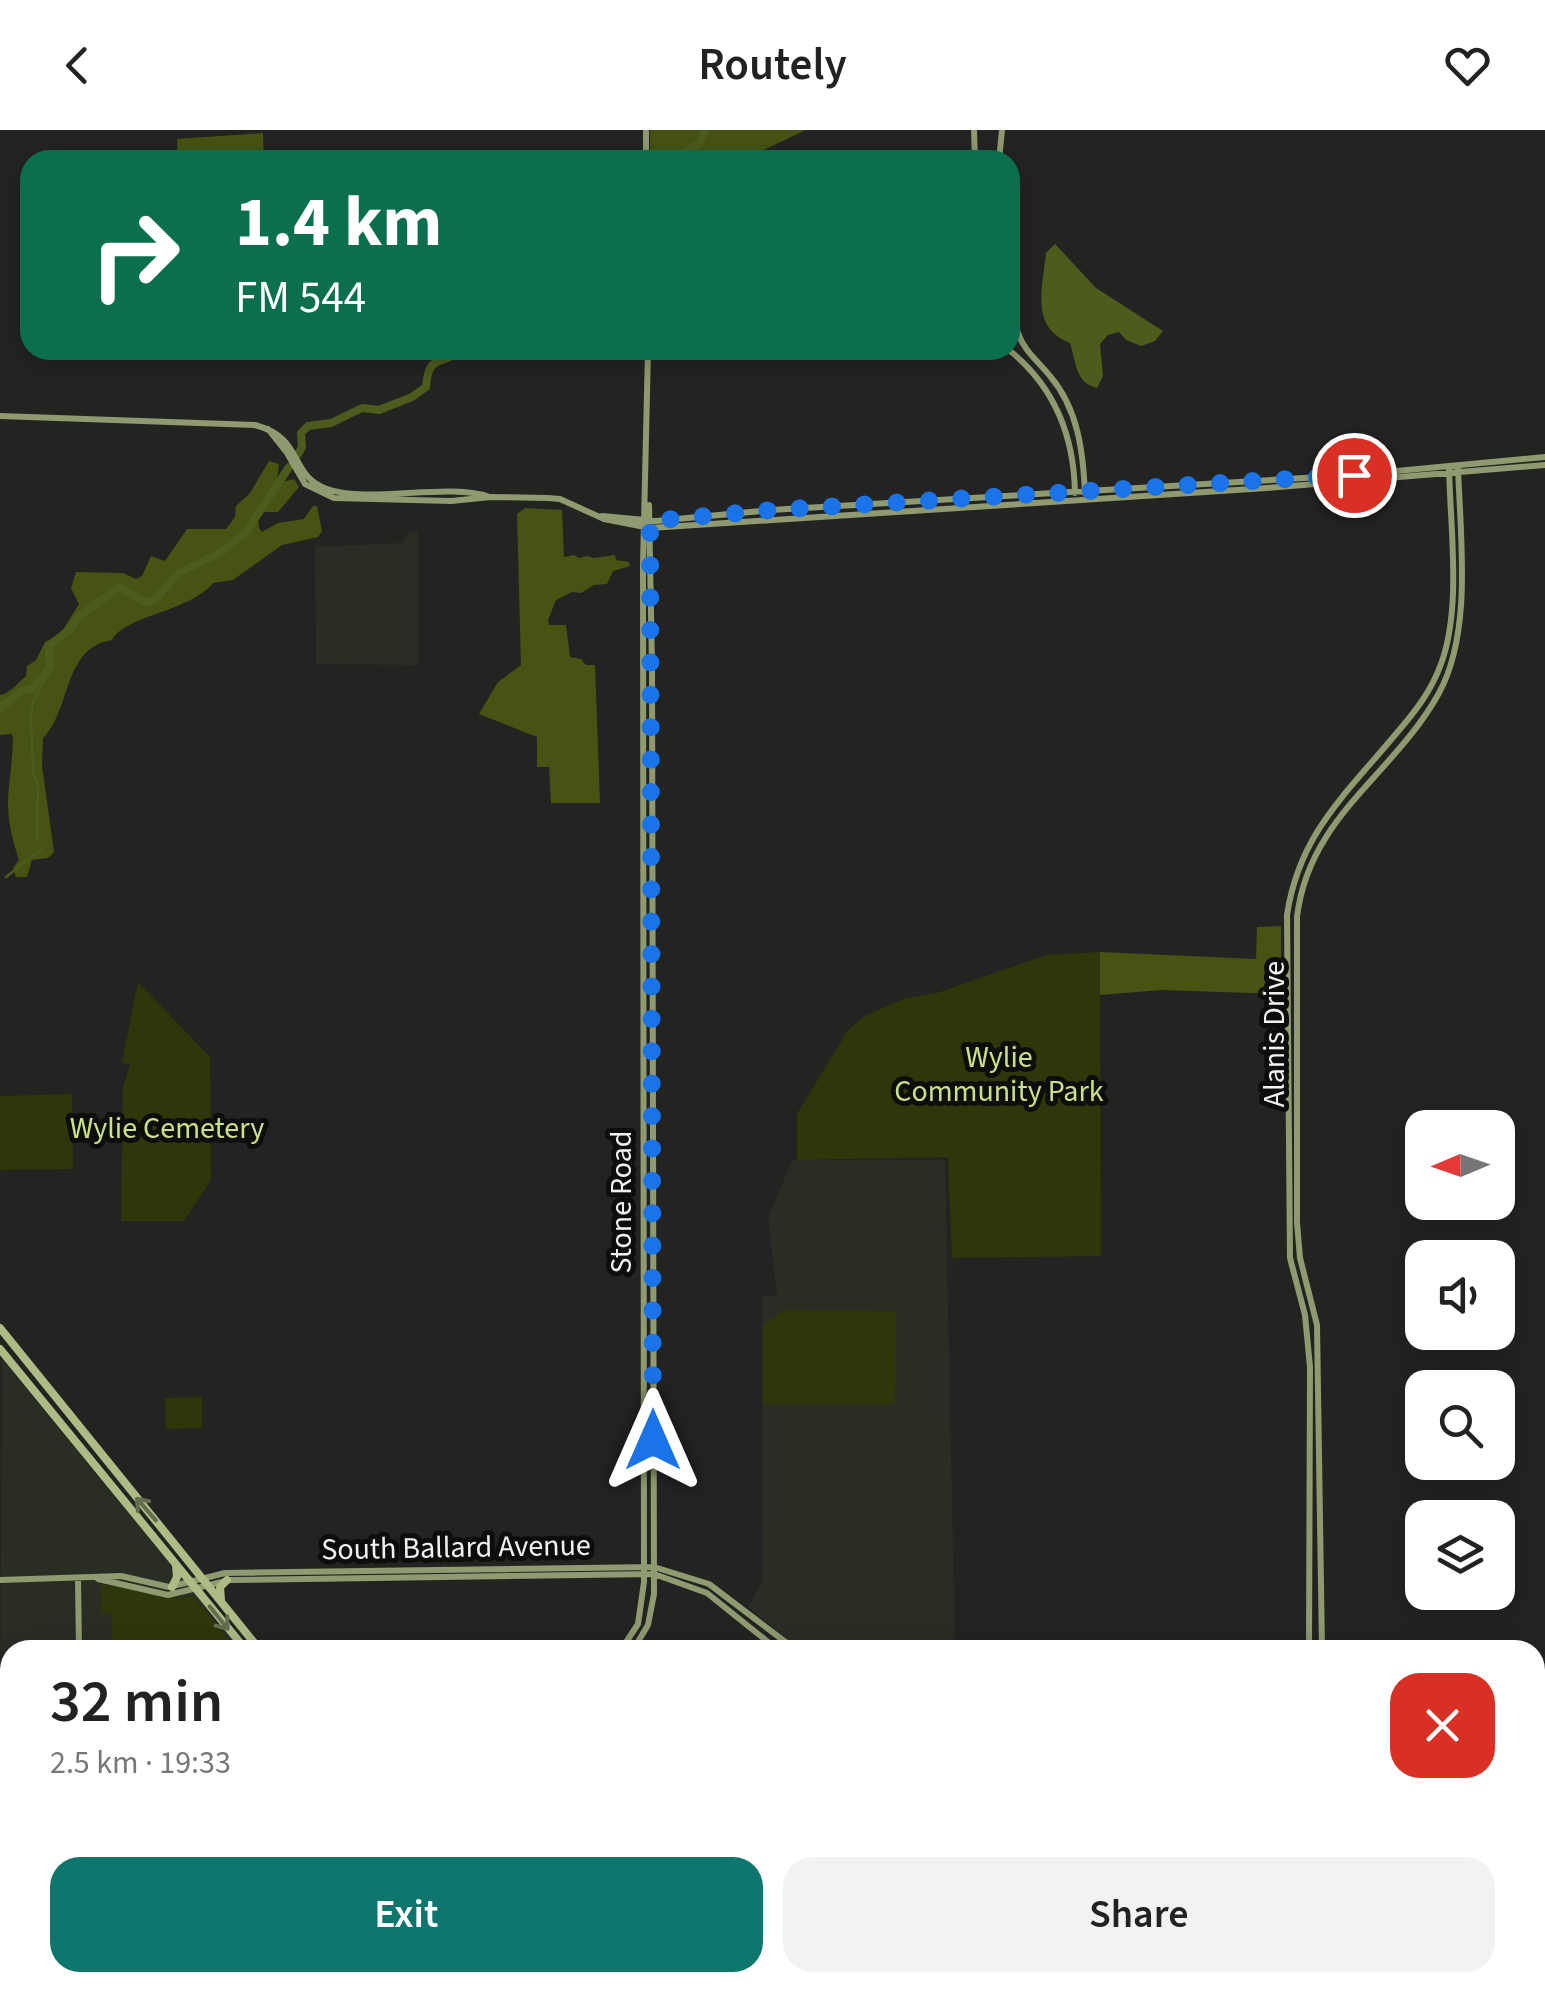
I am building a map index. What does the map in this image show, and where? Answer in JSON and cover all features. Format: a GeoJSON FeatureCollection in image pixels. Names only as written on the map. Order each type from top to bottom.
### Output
{"type":"FeatureCollection","features":[{"type":"Feature","properties":{"kind":"main road"},"geometry":{"type":"LineString","coordinates":[[1020,338],[1025,350],[1060,389],[1068,406],[1080,439],[1085,494]]}},
{"type":"Feature","properties":{"kind":"main road","name":"Stone Road"},"geometry":{"type":"LineString","coordinates":[[639,1640],[651,1614],[654,1570],[648,360]]}},
{"type":"Feature","properties":{"kind":"main road"},"geometry":{"type":"LineString","coordinates":[[1019,360],[1058,410],[1072,448],[1075,495]]}},
{"type":"Feature","properties":{"kind":"main road"},"geometry":{"type":"LineString","coordinates":[[1058,410],[1068,406]]}},
{"type":"Feature","properties":{"kind":"main road"},"geometry":{"type":"LineString","coordinates":[[0,416],[250,424],[279,434],[308,478],[333,491],[491,497]]}},
{"type":"Feature","properties":{"kind":"main road"},"geometry":{"type":"LineString","coordinates":[[268,429],[288,453],[305,484],[322,494],[450,501],[491,497],[560,499],[601,516],[647,524],[1449,471],[1545,457]]}},
{"type":"Feature","properties":{"kind":"main road"},"geometry":{"type":"LineString","coordinates":[[1458,470],[1545,466]]}},
{"type":"Feature","properties":{"kind":"main road","name":"Alanis Drive"},"geometry":{"type":"LineString","coordinates":[[1322,1640],[1317,1324],[1300,1258],[1297,1222],[1298,906],[1310,862],[1325,834],[1423,717],[1449,670],[1458,641],[1460,610],[1458,470]]}},
{"type":"Feature","properties":{"kind":"main road","name":"Alanis Drive"},"geometry":{"type":"LineString","coordinates":[[1310,1640],[1310,1367],[1305,1314],[1290,1258],[1287,914],[1298,866],[1309,841],[1420,706],[1441,665],[1451,611],[1449,471]]}},
{"type":"Feature","properties":{"kind":"main road","name":"Stone Road"},"geometry":{"type":"LineString","coordinates":[[628,1640],[638,1624],[644,1570],[648,753]]}},
{"type":"Feature","properties":{"kind":"main road"},"geometry":{"type":"LineString","coordinates":[[0,1328],[252,1640]]}},
{"type":"Feature","properties":{"kind":"main road"},"geometry":{"type":"LineString","coordinates":[[0,1350],[238,1640]]}},
{"type":"Feature","properties":{"kind":"main road"},"geometry":{"type":"LineString","coordinates":[[172,1587],[176,1566]]}},
{"type":"Feature","properties":{"kind":"main road","name":"South Ballard Avenue"},"geometry":{"type":"LineString","coordinates":[[654,1570],[707,1592],[766,1640]]}},
{"type":"Feature","properties":{"kind":"main road","name":"South Ballard Avenue"},"geometry":{"type":"LineString","coordinates":[[96,1578],[128,1583],[163,1595],[225,1573],[654,1570],[708,1584],[783,1640]]}},
{"type":"Feature","properties":{"kind":"main road","name":"South Ballard Avenue"},"geometry":{"type":"LineString","coordinates":[[206,1582],[496,1572]]}},
{"type":"Feature","properties":{"kind":"main road","name":"South Ballard Avenue"},"geometry":{"type":"LineString","coordinates":[[0,1580],[126,1576],[172,1587],[194,1586]]}},
{"type":"Feature","properties":{"kind":"main road"},"geometry":{"type":"LineString","coordinates":[[78,1579],[79,1640]]}},
{"type":"Feature","properties":{"kind":"main road"},"geometry":{"type":"LineString","coordinates":[[221,1600],[220,1588],[227,1580]]}},
{"type":"Feature","properties":{"kind":"shaded area"},"geometry":{"type":"Polygon","coordinates":[[[650,130],[806,130],[763,150],[650,150],[650,130]]]}},
{"type":"Feature","properties":{"kind":"shaded area"},"geometry":{"type":"Polygon","coordinates":[[[263,133],[264,150],[178,150],[177,139],[263,133]]]}},
{"type":"Feature","properties":{"kind":"shaded area"},"geometry":{"type":"Polygon","coordinates":[[[1055,244],[1096,288],[1163,331],[1155,341],[1141,346],[1119,332],[1108,335],[1100,344],[1103,376],[1097,388],[1080,376],[1070,343],[1057,336],[1044,316],[1041,292],[1046,253],[1055,244]]]}},
{"type":"Feature","properties":{"kind":"shaded area"},"geometry":{"type":"Polygon","coordinates":[[[269,461],[279,464],[277,480],[294,479],[299,487],[278,512],[262,512],[258,517],[262,532],[278,523],[304,519],[313,506],[317,506],[322,531],[318,537],[282,545],[233,580],[213,583],[189,601],[130,625],[84,655],[43,738],[42,766],[54,852],[48,858],[32,860],[27,877],[16,877],[13,868],[19,860],[8,811],[13,739],[12,734],[0,735],[0,695],[26,676],[27,666],[36,660],[45,642],[61,633],[79,604],[71,588],[76,572],[123,573],[136,579],[142,576],[151,556],[165,561],[187,529],[226,529],[235,517],[236,506],[250,493],[269,461]]]}},
{"type":"Feature","properties":{"kind":"shaded area"},"geometry":{"type":"Polygon","coordinates":[[[525,508],[562,510],[564,557],[615,555],[616,560],[629,562],[630,566],[613,571],[607,584],[556,600],[548,620],[549,625],[566,625],[570,657],[595,665],[600,803],[551,803],[549,767],[537,767],[537,737],[479,714],[498,682],[521,665],[517,514],[525,508]]]}},
{"type":"Feature","properties":{"kind":"shaded area"},"geometry":{"type":"Polygon","coordinates":[[[418,530],[418,665],[316,664],[315,547],[403,543],[408,532],[418,530]]]}},
{"type":"Feature","properties":{"kind":"shaded area"},"geometry":{"type":"Polygon","coordinates":[[[1281,926],[1281,994],[1161,990],[1100,995],[1100,952],[1256,959],[1257,927],[1281,926]]]}},
{"type":"Feature","properties":{"kind":"shaded area"},"geometry":{"type":"Polygon","coordinates":[[[792,1160],[945,1160],[955,1640],[789,1640],[748,1607],[761,1585],[763,1569],[762,1296],[777,1296],[768,1219],[792,1160]]]}},
{"type":"Feature","properties":{"kind":"shaded area"},"geometry":{"type":"Polygon","coordinates":[[[2,1359],[233,1640],[0,1640],[2,1359]]]}},
{"type":"Feature","properties":{"kind":"green space","name":"Wylie Community Park"},"geometry":{"type":"Polygon","coordinates":[[[1100,952],[1101,1256],[952,1258],[948,1157],[797,1160],[797,1114],[848,1030],[865,1016],[903,999],[937,993],[1046,955],[1100,952]]]}},
{"type":"Feature","properties":{"kind":"green space","name":"Wylie Cemetery"},"geometry":{"type":"Polygon","coordinates":[[[138,982],[210,1057],[211,1180],[184,1221],[121,1221],[123,1088],[130,1064],[122,1063],[138,982]]]}},
{"type":"Feature","properties":{"kind":"green space"},"geometry":{"type":"Polygon","coordinates":[[[72,1094],[73,1169],[0,1170],[0,1096],[72,1094]]]}},
{"type":"Feature","properties":{"kind":"green space"},"geometry":{"type":"Polygon","coordinates":[[[784,1310],[896,1311],[895,1404],[763,1404],[763,1325],[784,1310]]]}},
{"type":"Feature","properties":{"kind":"green space"},"geometry":{"type":"Polygon","coordinates":[[[202,1397],[202,1428],[166,1429],[165,1398],[202,1397]]]}},
{"type":"Feature","properties":{"kind":"green space"},"geometry":{"type":"Polygon","coordinates":[[[101,1585],[169,1597],[193,1596],[229,1640],[112,1640],[112,1613],[101,1613],[101,1585]]]}},
{"type":"Feature","properties":{"kind":"waterway"},"geometry":{"type":"LineString","coordinates":[[687,150],[699,144],[705,130]]}},
{"type":"Feature","properties":{"kind":"waterway"},"geometry":{"type":"LineString","coordinates":[[298,454],[301,433],[308,426],[331,423],[362,408],[379,410],[412,397],[426,387],[433,365],[443,360]]}},
{"type":"Feature","properties":{"kind":"waterway"},"geometry":{"type":"LineString","coordinates":[[0,708],[22,691],[33,688],[51,667],[48,647],[76,619],[119,587],[147,603],[179,573],[220,553],[246,532],[289,467]]}},
{"type":"Feature","properties":{"kind":"waterway"},"geometry":{"type":"LineString","coordinates":[[37,840],[38,787],[33,771],[31,718],[33,702],[51,667]]}},
{"type":"Feature","properties":{"kind":"waterway"},"geometry":{"type":"LineString","coordinates":[[6,877],[41,849]]}},
{"type":"Feature","properties":{"kind":"route"},"geometry":{"type":"LineString","coordinates":[[653,1440],[650,521],[772,510],[1354,475]]}}]}
